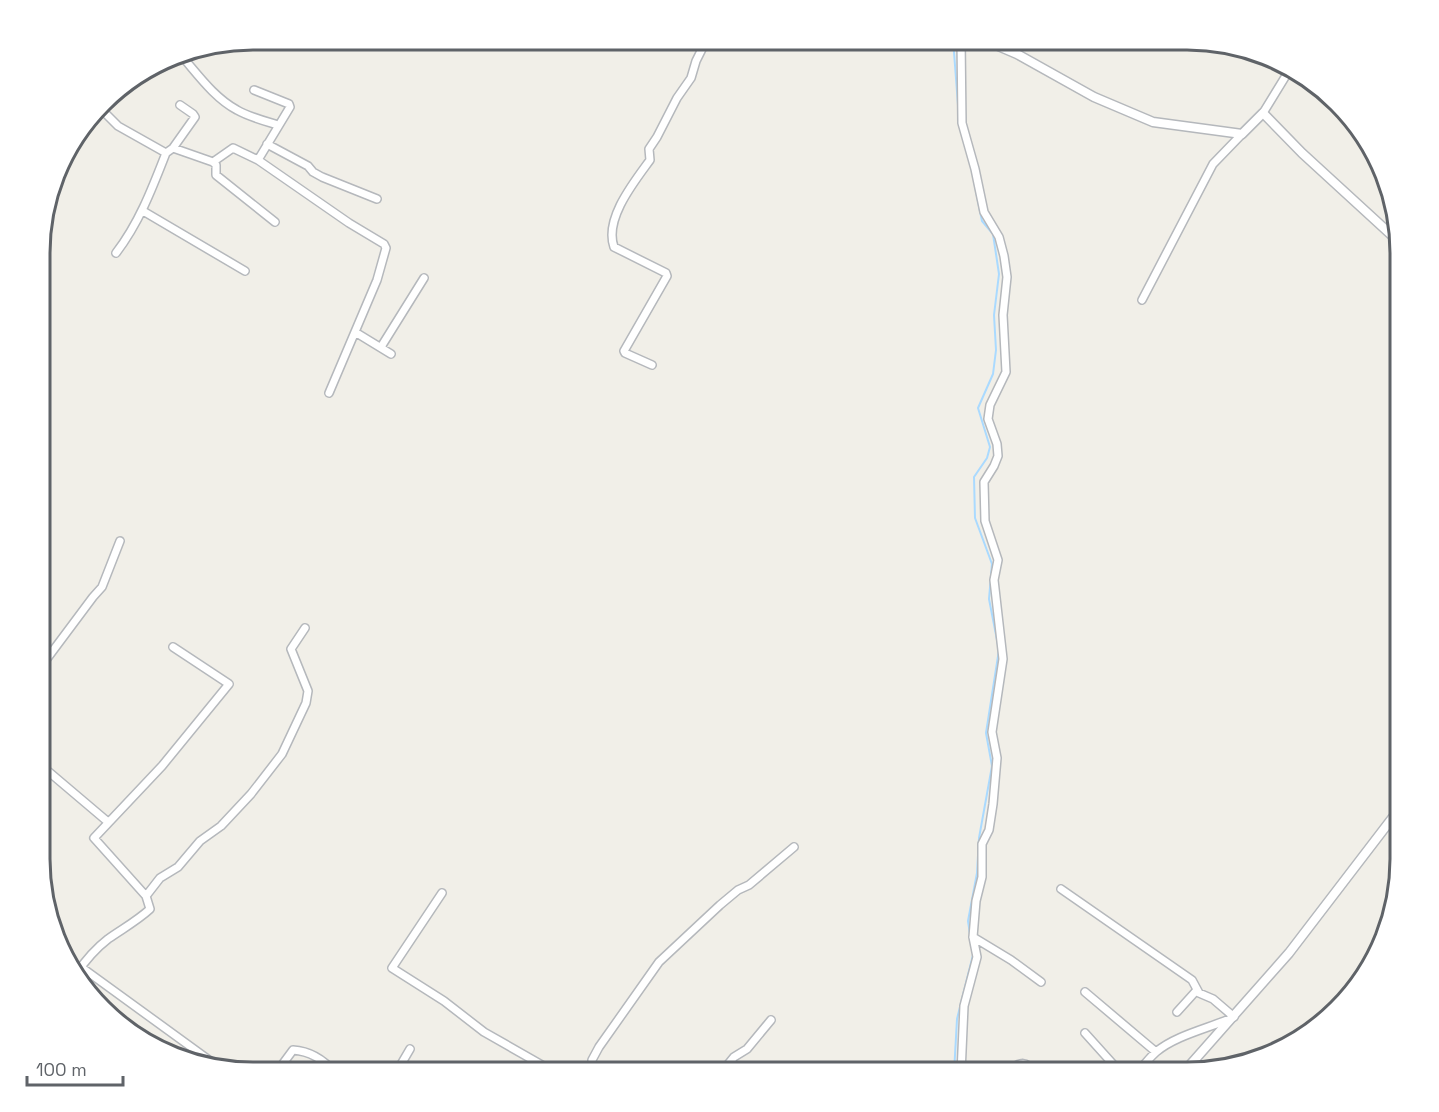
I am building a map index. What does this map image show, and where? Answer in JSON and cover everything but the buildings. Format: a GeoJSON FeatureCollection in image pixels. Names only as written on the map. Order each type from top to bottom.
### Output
{"type":"FeatureCollection","features":[{"type":"Feature","properties":{"kind":"street"},"geometry":{"type":"LineString","coordinates":[[652,365],[624,351],[667,276],[664,271],[614,247],[612,228],[616,212],[650,160],[649,149],[677,98],[691,78],[702,50]]}},
{"type":"Feature","properties":{"kind":"street"},"geometry":{"type":"LineString","coordinates":[[961,50],[962,123],[975,168],[984,212],[999,237],[1007,277],[1003,315],[1006,372],[990,405],[988,419],[997,444],[998,456],[984,483],[985,521],[998,560],[994,580],[1003,659],[992,732],[998,758],[989,830],[982,844],[982,877],[976,901],[973,937],[977,957],[964,1006],[961,1062]]}},
{"type":"Feature","properties":{"kind":"street"},"geometry":{"type":"LineString","coordinates":[[1011,50],[1094,97],[1153,122],[1242,134]]}},
{"type":"Feature","properties":{"kind":"street"},"geometry":{"type":"LineString","coordinates":[[186,61],[225,103],[239,112],[278,125]]}},
{"type":"Feature","properties":{"kind":"street"},"geometry":{"type":"LineString","coordinates":[[1142,300],[1214,164],[1263,113],[1286,76]]}},
{"type":"Feature","properties":{"kind":"street"},"geometry":{"type":"LineString","coordinates":[[254,90],[290,105],[258,160]]}},
{"type":"Feature","properties":{"kind":"street"},"geometry":{"type":"LineString","coordinates":[[116,253],[132,233],[143,211],[166,153],[173,148],[195,117],[180,105]]}},
{"type":"Feature","properties":{"kind":"street"},"geometry":{"type":"LineString","coordinates":[[1263,113],[1302,153],[1388,233]]}},
{"type":"Feature","properties":{"kind":"street"},"geometry":{"type":"LineString","coordinates":[[105,114],[118,126],[166,153]]}},
{"type":"Feature","properties":{"kind":"street"},"geometry":{"type":"LineString","coordinates":[[267,144],[308,166],[322,177],[377,199]]}},
{"type":"Feature","properties":{"kind":"street"},"geometry":{"type":"LineString","coordinates":[[213,162],[233,147],[258,160],[386,246],[377,280],[329,393]]}},
{"type":"Feature","properties":{"kind":"street"},"geometry":{"type":"LineString","coordinates":[[173,148],[213,162],[216,165],[216,175],[275,222]]}},
{"type":"Feature","properties":{"kind":"street"},"geometry":{"type":"LineString","coordinates":[[143,211],[245,271]]}},
{"type":"Feature","properties":{"kind":"street"},"geometry":{"type":"LineString","coordinates":[[381,347],[424,278]]}},
{"type":"Feature","properties":{"kind":"street"},"geometry":{"type":"LineString","coordinates":[[355,332],[391,354]]}},
{"type":"Feature","properties":{"kind":"street"},"geometry":{"type":"LineString","coordinates":[[50,655],[102,587],[120,541]]}},
{"type":"Feature","properties":{"kind":"street"},"geometry":{"type":"LineString","coordinates":[[146,896],[160,878],[178,867],[200,841],[221,826],[251,794],[282,754],[306,703],[308,691],[291,649],[306,628]]}},
{"type":"Feature","properties":{"kind":"street"},"geometry":{"type":"LineString","coordinates":[[173,647],[229,684],[162,766],[94,838],[146,896],[150,909],[95,950],[81,967],[204,1057]]}},
{"type":"Feature","properties":{"kind":"street"},"geometry":{"type":"LineString","coordinates":[[50,773],[108,822]]}},
{"type":"Feature","properties":{"kind":"street"},"geometry":{"type":"LineString","coordinates":[[1193,1062],[1289,953],[1389,822]]}},
{"type":"Feature","properties":{"kind":"street"},"geometry":{"type":"LineString","coordinates":[[592,1062],[599,1047],[659,962],[720,905],[738,890],[749,885],[794,847]]}},
{"type":"Feature","properties":{"kind":"street"},"geometry":{"type":"LineString","coordinates":[[1061,889],[1192,980],[1196,991],[1213,999],[1234,1017]]}},
{"type":"Feature","properties":{"kind":"street"},"geometry":{"type":"LineString","coordinates":[[442,892],[392,968],[444,1001],[484,1032],[537,1062]]}},
{"type":"Feature","properties":{"kind":"street"},"geometry":{"type":"LineString","coordinates":[[973,937],[1041,982]]}},
{"type":"Feature","properties":{"kind":"street"},"geometry":{"type":"LineString","coordinates":[[1177,1012],[1196,991]]}},
{"type":"Feature","properties":{"kind":"street"},"geometry":{"type":"LineString","coordinates":[[1085,992],[1156,1052]]}},
{"type":"Feature","properties":{"kind":"street"},"geometry":{"type":"LineString","coordinates":[[1146,1062],[1156,1052],[1179,1038],[1234,1017]]}},
{"type":"Feature","properties":{"kind":"street"},"geometry":{"type":"LineString","coordinates":[[730,1062],[747,1049],[771,1020]]}},
{"type":"Feature","properties":{"kind":"street"},"geometry":{"type":"LineString","coordinates":[[1085,1033],[1111,1062]]}},
{"type":"Feature","properties":{"kind":"street"},"geometry":{"type":"LineString","coordinates":[[402,1062],[410,1049]]}},
{"type":"Feature","properties":{"kind":"street"},"geometry":{"type":"LineString","coordinates":[[284,1062],[293,1050],[302,1050],[323,1062]]}},
{"type":"Feature","properties":{"kind":"waterway"},"geometry":{"type":"LineString","coordinates":[[954,50],[959,118]]}},
{"type":"Feature","properties":{"kind":"waterway"},"geometry":{"type":"LineString","coordinates":[[974,181],[982,221],[993,234],[999,274],[994,315],[996,350],[993,374],[978,408],[990,447],[987,458],[974,477],[975,518],[992,564],[989,599],[998,645]]}},
{"type":"Feature","properties":{"kind":"waterway"},"geometry":{"type":"LineString","coordinates":[[970,934],[968,921],[977,873],[979,838],[992,766],[986,733],[999,650]]}},
{"type":"Feature","properties":{"kind":"waterway"},"geometry":{"type":"LineString","coordinates":[[955,1062],[957,1019],[973,955]]}}]}
